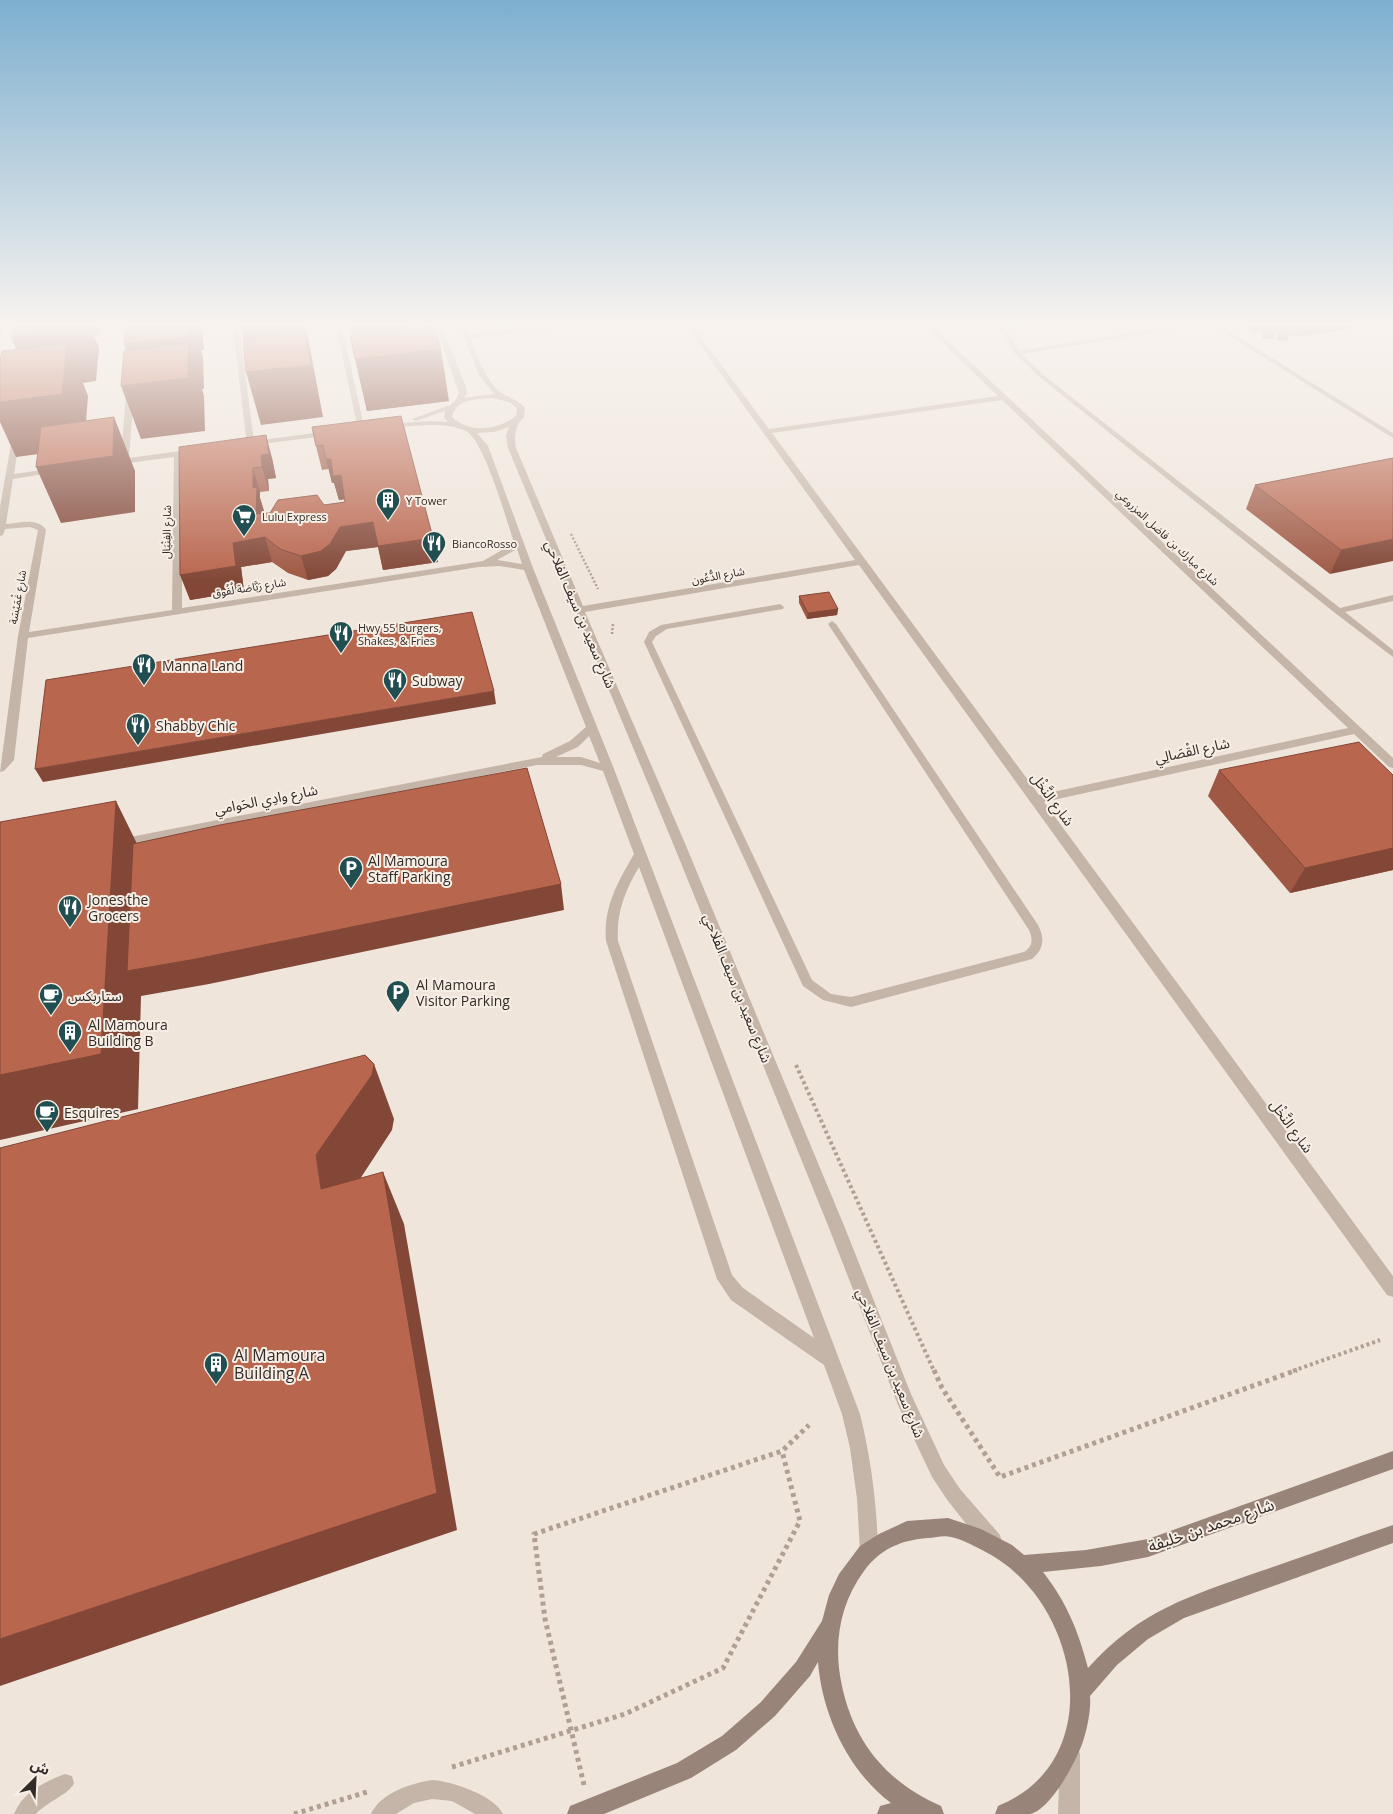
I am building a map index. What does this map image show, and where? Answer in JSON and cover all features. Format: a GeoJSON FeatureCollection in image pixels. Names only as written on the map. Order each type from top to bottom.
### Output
{"type":"FeatureCollection","features":[{"type":"Feature","properties":{"kind":"main road","name":"شارع محمد بن خليفة"},"geometry":{"type":"LineString","coordinates":[[1023,1564],[1069,1562],[1107,1557],[1148,1548],[1393,1460]]}},
{"type":"Feature","properties":{"kind":"main road"},"geometry":{"type":"LineString","coordinates":[[584,1812],[684,1771],[729,1743],[768,1709],[803,1669],[829,1626],[843,1584],[869,1551],[906,1530],[949,1527],[992,1542],[1023,1564],[1046,1590],[1064,1620],[1076,1655],[1081,1691],[1079,1724],[1070,1754],[1048,1788],[1016,1811],[1006,1814]]}},
{"type":"Feature","properties":{"kind":"main road"},"geometry":{"type":"LineString","coordinates":[[1081,1691],[1110,1658],[1141,1632],[1180,1610],[1393,1534]]}},
{"type":"Feature","properties":{"kind":"main road"},"geometry":{"type":"LineString","coordinates":[[829,1626],[827,1666],[836,1708],[855,1748],[881,1782],[925,1810]]}},
{"type":"Feature","properties":{"kind":"main road"},"geometry":{"type":"LineString","coordinates":[[888,1814],[925,1810]]}},
{"type":"Feature","properties":{"kind":"street"},"geometry":{"type":"LineString","coordinates":[[125,461],[128,412]]}},
{"type":"Feature","properties":{"kind":"street"},"geometry":{"type":"LineString","coordinates":[[242,412],[245,445],[343,432]]}},
{"type":"Feature","properties":{"kind":"street"},"geometry":{"type":"LineString","coordinates":[[358,412],[362,429]]}},
{"type":"Feature","properties":{"kind":"street"},"geometry":{"type":"LineString","coordinates":[[390,425],[436,412]]}},
{"type":"Feature","properties":{"kind":"street"},"geometry":{"type":"LineString","coordinates":[[448,412],[448,418],[455,425]]}},
{"type":"Feature","properties":{"kind":"street","name":"شارع سعيد بن سيف الفلاحي"},"geometry":{"type":"LineString","coordinates":[[521,412],[520,417],[515,422],[510,435],[512,448],[690,869],[904,1399],[938,1471],[992,1542]]}},
{"type":"Feature","properties":{"kind":"street","name":"شارع النَّخْل"},"geometry":{"type":"LineString","coordinates":[[751,412],[1393,1289]]}},
{"type":"Feature","properties":{"kind":"street"},"geometry":{"type":"LineString","coordinates":[[766,432],[908,412]]}},
{"type":"Feature","properties":{"kind":"street","name":"شارع مبارك بن فاضل المزروعي"},"geometry":{"type":"LineString","coordinates":[[1018,412],[1393,764]]}},
{"type":"Feature","properties":{"kind":"street"},"geometry":{"type":"LineString","coordinates":[[380,426],[429,423],[455,425],[470,430],[494,429],[515,422]]}},
{"type":"Feature","properties":{"kind":"street"},"geometry":{"type":"LineString","coordinates":[[352,430],[371,428]]}},
{"type":"Feature","properties":{"kind":"street"},"geometry":{"type":"LineString","coordinates":[[1,530],[3,495],[9,477],[17,430]]}},
{"type":"Feature","properties":{"kind":"street"},"geometry":{"type":"LineString","coordinates":[[470,430],[484,446],[528,568],[608,769],[851,1414],[863,1465],[869,1551]]}},
{"type":"Feature","properties":{"kind":"street"},"geometry":{"type":"LineString","coordinates":[[106,464],[205,450]]}},
{"type":"Feature","properties":{"kind":"street","name":"شارع الفِنْيَال"},"geometry":{"type":"LineString","coordinates":[[177,611],[178,454]]}},
{"type":"Feature","properties":{"kind":"street"},"geometry":{"type":"LineString","coordinates":[[9,477],[67,469]]}},
{"type":"Feature","properties":{"kind":"street","name":"شارع غْمَيْسَة"},"geometry":{"type":"LineString","coordinates":[[0,768],[8,760],[10,754],[23,636],[42,530],[40,527],[31,524],[1,530]]}},
{"type":"Feature","properties":{"kind":"street","name":"شارع رَبَّاضة لُفُوق"},"geometry":{"type":"LineString","coordinates":[[479,564],[506,553],[520,543]]}},
{"type":"Feature","properties":{"kind":"street","name":"شارع الدُّعُون"},"geometry":{"type":"LineString","coordinates":[[579,610],[861,562]]}},
{"type":"Feature","properties":{"kind":"street","name":"شارع رَبَّاضة لُفُوق"},"geometry":{"type":"LineString","coordinates":[[23,636],[479,564],[500,563],[528,568]]}},
{"type":"Feature","properties":{"kind":"street","name":"شارع وادِي الحَوامي"},"geometry":{"type":"LineString","coordinates":[[538,761],[574,744],[591,728]]}},
{"type":"Feature","properties":{"kind":"street","name":"شارع القْصَالِي"},"geometry":{"type":"LineString","coordinates":[[1035,800],[1356,730]]}},
{"type":"Feature","properties":{"kind":"street","name":"شارع وادِي الحَوامي"},"geometry":{"type":"LineString","coordinates":[[106,846],[229,826],[538,761],[552,759],[581,761],[608,769]]}},
{"type":"Feature","properties":{"kind":"street"},"geometry":{"type":"LineString","coordinates":[[639,855],[613,904],[610,922],[612,941],[725,1279],[737,1294],[831,1360]]}},
{"type":"Feature","properties":{"kind":"street"},"geometry":{"type":"LineString","coordinates":[[1069,1814],[1070,1754]]}},
{"type":"Feature","properties":{"kind":"lane"},"geometry":{"type":"LineString","coordinates":[[1086,412],[1393,654]]}},
{"type":"Feature","properties":{"kind":"lane"},"geometry":{"type":"LineString","coordinates":[[1354,412],[1393,436]]}},
{"type":"Feature","properties":{"kind":"lane"},"geometry":{"type":"LineString","coordinates":[[1338,611],[1393,598]]}},
{"type":"Feature","properties":{"kind":"lane"},"geometry":{"type":"LineString","coordinates":[[780,606],[664,627],[652,634],[648,642],[807,983],[826,998],[838,1002],[851,1002],[1028,956],[1038,944],[1038,936],[1034,928],[832,624]]}},
{"type":"Feature","properties":{"kind":"lane"},"geometry":{"type":"LineString","coordinates":[[24,1814],[28,1807],[46,1792],[65,1783]]}},
{"type":"Feature","properties":{"kind":"lane"},"geometry":{"type":"LineString","coordinates":[[381,1814],[391,1804],[412,1794],[433,1790],[451,1792],[493,1814]]}},
{"type":"Feature","properties":{"kind":"path"},"geometry":{"type":"LineString","coordinates":[[569,530],[599,590]]}},
{"type":"Feature","properties":{"kind":"path"},"geometry":{"type":"LineString","coordinates":[[796,1064],[942,1388],[1000,1477],[1380,1340]]}},
{"type":"Feature","properties":{"kind":"path"},"geometry":{"type":"LineString","coordinates":[[584,1812],[572,1731],[545,1619],[534,1534],[782,1452],[809,1425]]}},
{"type":"Feature","properties":{"kind":"path"},"geometry":{"type":"LineString","coordinates":[[442,1770],[626,1714],[723,1668],[800,1521],[782,1452]]}},
{"type":"Feature","properties":{"kind":"path"},"geometry":{"type":"LineString","coordinates":[[294,1814],[377,1789]]}},
{"type":"Feature","properties":{"kind":"building","name":"Y Tower"},"geometry":{"type":"Polygon","coordinates":[[[401,416],[433,538],[378,546],[373,522],[340,527],[330,544],[321,551],[301,556],[280,549],[265,537],[233,543],[236,566],[180,575],[179,447],[266,435],[269,454],[261,455],[262,467],[253,468],[253,488],[257,487],[256,514],[270,513],[278,500],[317,495],[324,505],[345,502],[341,475],[333,476],[331,459],[326,459],[323,445],[316,446],[312,427],[401,416]]]}},
{"type":"Feature","properties":{"kind":"building"},"geometry":{"type":"Polygon","coordinates":[[[114,417],[113,456],[36,467],[41,427],[114,417]]]}},
{"type":"Feature","properties":{"kind":"building"},"geometry":{"type":"Polygon","coordinates":[[[1393,458],[1393,539],[1341,550],[1255,485],[1393,458]]]}},
{"type":"Feature","properties":{"kind":"building"},"geometry":{"type":"Polygon","coordinates":[[[829,592],[838,609],[808,613],[799,596],[829,592]]]}},
{"type":"Feature","properties":{"kind":"building"},"geometry":{"type":"Polygon","coordinates":[[[472,612],[494,691],[35,769],[46,680],[472,612]]]}},
{"type":"Feature","properties":{"kind":"building"},"geometry":{"type":"Polygon","coordinates":[[[1359,742],[1393,775],[1393,848],[1305,868],[1219,770],[1359,742]]]}},
{"type":"Feature","properties":{"kind":"building","name":"Al Mamoura Staff Parking"},"geometry":{"type":"Polygon","coordinates":[[[527,768],[561,884],[196,959],[127,971],[133,844],[220,825],[527,768]]]}},
{"type":"Feature","properties":{"kind":"building"},"geometry":{"type":"Polygon","coordinates":[[[116,801],[101,1054],[0,1075],[0,822],[116,801]]]}},
{"type":"Feature","properties":{"kind":"building","name":"Al Mamoura Building A"},"geometry":{"type":"Polygon","coordinates":[[[365,1055],[374,1064],[372,1075],[316,1155],[321,1189],[383,1172],[437,1493],[0,1639],[0,1148],[365,1055]]]}},
{"type":"Feature","properties":{"kind":"place","name":"Y Tower"},"geometry":{"type":"Point","coordinates":[388,521]}},
{"type":"Feature","properties":{"kind":"place","name":"Lulu Express"},"geometry":{"type":"Point","coordinates":[244,537]}},
{"type":"Feature","properties":{"kind":"place","name":"BiancoRosso"},"geometry":{"type":"Point","coordinates":[434,564]}},
{"type":"Feature","properties":{"kind":"place","name":"Hwy 55 Burgers, Shakes, & Fries"},"geometry":{"type":"Point","coordinates":[341,654]}},
{"type":"Feature","properties":{"kind":"place","name":"Manna Land"},"geometry":{"type":"Point","coordinates":[144,686]}},
{"type":"Feature","properties":{"kind":"place","name":"Subway"},"geometry":{"type":"Point","coordinates":[395,701]}},
{"type":"Feature","properties":{"kind":"place","name":"Shabby Chic"},"geometry":{"type":"Point","coordinates":[138,746]}},
{"type":"Feature","properties":{"kind":"place","name":"Al Mamoura Staff Parking"},"geometry":{"type":"Point","coordinates":[351,889]}},
{"type":"Feature","properties":{"kind":"place","name":"Jones the Grocers"},"geometry":{"type":"Point","coordinates":[70,928]}},
{"type":"Feature","properties":{"kind":"place","name":"Al Mamoura Visitor Parking"},"geometry":{"type":"Point","coordinates":[398,1013]}},
{"type":"Feature","properties":{"kind":"place","name":"ستاربكس"},"geometry":{"type":"Point","coordinates":[51,1016]}},
{"type":"Feature","properties":{"kind":"place","name":"Al Mamoura Building B"},"geometry":{"type":"Point","coordinates":[70,1053]}},
{"type":"Feature","properties":{"kind":"place","name":"Esquires"},"geometry":{"type":"Point","coordinates":[47,1133]}},
{"type":"Feature","properties":{"kind":"place","name":"Al Mamoura Building A"},"geometry":{"type":"Point","coordinates":[216,1385]}}]}
